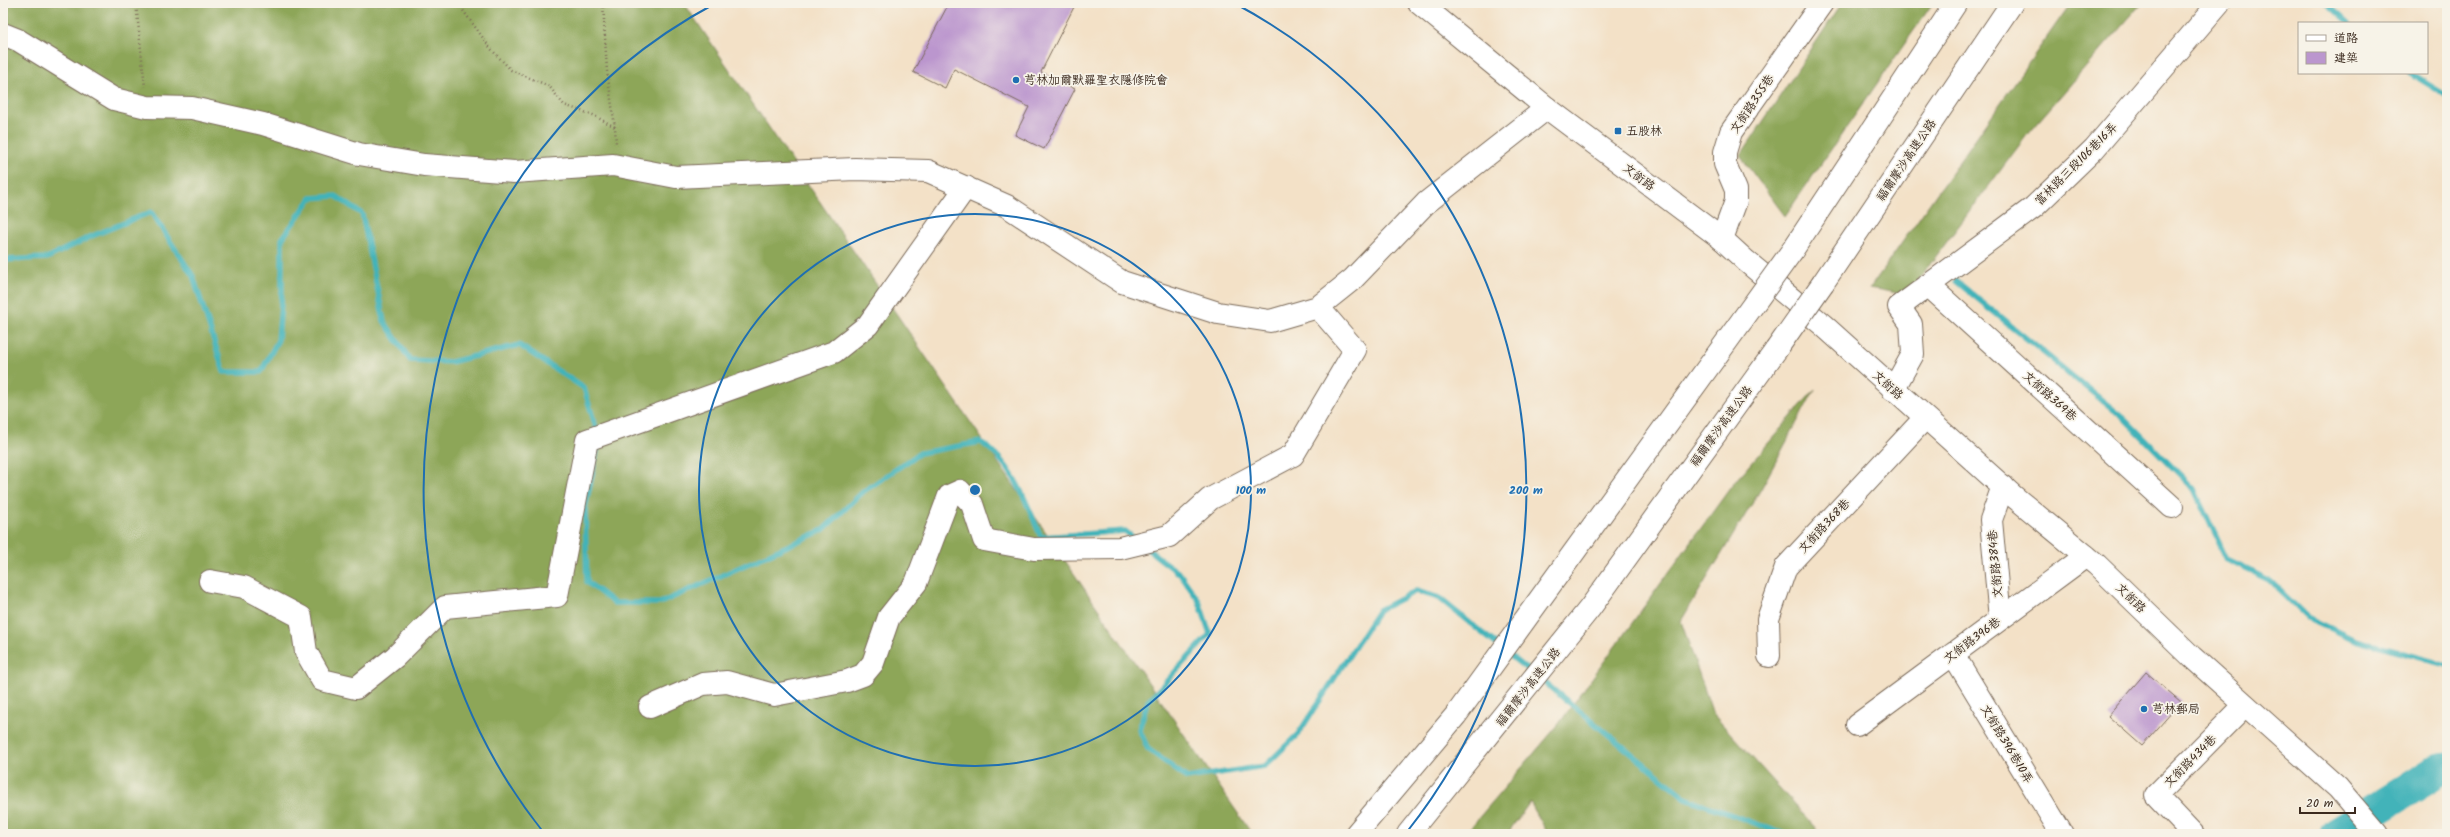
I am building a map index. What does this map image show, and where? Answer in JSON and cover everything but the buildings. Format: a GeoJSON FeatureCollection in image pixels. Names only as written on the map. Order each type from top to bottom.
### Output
{"type":"FeatureCollection","features":[{"type":"Feature","properties":{"kind":"main road","name":"文銜路"},"geometry":{"type":"LineString","coordinates":[[1419,3],[1547,108],[1722,238],[1823,325],[1893,390],[2086,556],[2245,705],[2338,788],[2377,834]]}},
{"type":"Feature","properties":{"kind":"main road","name":"文銜路355巷"},"geometry":{"type":"LineString","coordinates":[[1722,238],[1736,201],[1736,190],[1725,164],[1725,152],[1730,132],[1822,3]]}},
{"type":"Feature","properties":{"kind":"main road"},"geometry":{"type":"LineString","coordinates":[[1356,834],[1456,715],[1792,252],[1956,3]]}},
{"type":"Feature","properties":{"kind":"main road","name":"福爾摩沙高速公路"},"geometry":{"type":"LineString","coordinates":[[1408,834],[1484,742],[1590,608],[1823,283],[2012,3]]}},
{"type":"Feature","properties":{"kind":"main road","name":"富林路三段106巷16弄"},"geometry":{"type":"LineString","coordinates":[[1893,390],[1913,354],[1911,324],[1899,307],[2034,207],[2094,149],[2219,3]]}},
{"type":"Feature","properties":{"kind":"main road"},"geometry":{"type":"LineString","coordinates":[[3,34],[18,40],[114,99],[147,107],[192,108],[263,124],[359,154],[424,165],[514,172],[613,166],[676,177],[855,169],[928,171],[1008,206],[1122,282],[1218,313],[1270,321],[1318,307],[1353,279],[1426,203],[1547,108]]}},
{"type":"Feature","properties":{"kind":"main road"},"geometry":{"type":"LineString","coordinates":[[210,581],[244,587],[301,617],[306,652],[322,680],[356,688],[395,657],[445,607],[557,596],[587,440],[834,352],[868,325],[966,187]]}},
{"type":"Feature","properties":{"kind":"main road","name":"文銜路369巷"},"geometry":{"type":"LineString","coordinates":[[1928,285],[2172,507]]}},
{"type":"Feature","properties":{"kind":"main road"},"geometry":{"type":"LineString","coordinates":[[650,707],[703,684],[727,682],[774,694],[847,681],[862,675],[873,663],[889,617],[916,583],[949,496],[960,491],[972,504],[984,540],[1034,549],[1120,548],[1169,536],[1210,499],[1292,456],[1355,350],[1318,307]]}},
{"type":"Feature","properties":{"kind":"main road","name":"文銜路368巷"},"geometry":{"type":"LineString","coordinates":[[1769,656],[1768,619],[1786,567],[1925,418]]}},
{"type":"Feature","properties":{"kind":"main road","name":"文銜路384巷"},"geometry":{"type":"LineString","coordinates":[[2000,619],[1991,520],[2003,486]]}},
{"type":"Feature","properties":{"kind":"main road","name":"文銜路396巷"},"geometry":{"type":"LineString","coordinates":[[1857,725],[2086,556]]}},
{"type":"Feature","properties":{"kind":"main road","name":"文銜路396巷10弄"},"geometry":{"type":"LineString","coordinates":[[1953,654],[2062,834]]}},
{"type":"Feature","properties":{"kind":"main road","name":"文銜路434巷"},"geometry":{"type":"LineString","coordinates":[[2193,834],[2156,795],[2245,705]]}},
{"type":"Feature","properties":{"kind":"path"},"geometry":{"type":"LineString","coordinates":[[136,3],[147,107]]}},
{"type":"Feature","properties":{"kind":"path"},"geometry":{"type":"LineString","coordinates":[[462,3],[462,9],[491,49],[510,70],[549,86],[564,105],[593,115],[615,127]]}},
{"type":"Feature","properties":{"kind":"path"},"geometry":{"type":"LineString","coordinates":[[603,3],[607,72],[617,143],[613,166]]}},
{"type":"Feature","properties":{"kind":"green space"},"geometry":{"type":"Polygon","coordinates":[[[3,3],[684,3],[1252,834],[3,834],[3,3]]]}},
{"type":"Feature","properties":{"kind":"green space"},"geometry":{"type":"Polygon","coordinates":[[[1842,3],[1933,3],[1785,216],[1740,156],[1842,3]]]}},
{"type":"Feature","properties":{"kind":"green space"},"geometry":{"type":"Polygon","coordinates":[[[2071,3],[2142,3],[2030,131],[1907,295],[1870,288],[2071,3]]]}},
{"type":"Feature","properties":{"kind":"green space"},"geometry":{"type":"Polygon","coordinates":[[[1815,389],[1761,489],[1681,621],[1713,714],[1821,834],[1548,834],[1530,802],[1507,834],[1465,834],[1558,725],[1733,484],[1815,389]]]}},
{"type":"Feature","properties":{"kind":"waterway"},"geometry":{"type":"LineString","coordinates":[[2327,3],[2348,22]]}},
{"type":"Feature","properties":{"kind":"waterway"},"geometry":{"type":"LineString","coordinates":[[2412,74],[2447,96]]}},
{"type":"Feature","properties":{"kind":"waterway"},"geometry":{"type":"LineString","coordinates":[[3,100],[5,103],[3,107]]}},
{"type":"Feature","properties":{"kind":"waterway"},"geometry":{"type":"LineString","coordinates":[[3,260],[47,258],[92,236],[151,212],[193,276],[224,372],[261,372],[278,340],[282,292],[282,239],[311,198],[336,196],[362,214],[384,321],[410,360],[451,362],[519,345],[584,388],[597,431]]}},
{"type":"Feature","properties":{"kind":"waterway"},"geometry":{"type":"LineString","coordinates":[[1956,281],[2125,419],[2194,489],[2227,560],[2269,580],[2307,617],[2355,640],[2447,665]]}},
{"type":"Feature","properties":{"kind":"waterway"},"geometry":{"type":"LineString","coordinates":[[599,441],[585,509],[587,582],[614,603],[660,603],[823,530],[864,491],[920,453],[981,442],[993,451],[1011,473],[1024,497],[1041,537],[1125,531],[1135,539]]}},
{"type":"Feature","properties":{"kind":"waterway"},"geometry":{"type":"LineString","coordinates":[[1146,548],[1180,574],[1199,601],[1210,634],[1148,701],[1139,729],[1148,749],[1187,778],[1265,766],[1298,734],[1379,610],[1416,591],[1439,598],[1501,648]]}},
{"type":"Feature","properties":{"kind":"waterway"},"geometry":{"type":"LineString","coordinates":[[1507,653],[1532,673]]}},
{"type":"Feature","properties":{"kind":"waterway"},"geometry":{"type":"LineString","coordinates":[[1539,678],[1686,798],[1784,834]]}},
{"type":"Feature","properties":{"kind":"waterway"},"geometry":{"type":"LineString","coordinates":[[2336,834],[2440,769],[2447,768]]}},
{"type":"Feature","properties":{"kind":"place","name":"芎林加爾默羅聖衣隱修院會"},"geometry":{"type":"Point","coordinates":[1016,80]}},
{"type":"Feature","properties":{"kind":"place","name":"五股林"},"geometry":{"type":"Point","coordinates":[1618,131]}},
{"type":"Feature","properties":{"kind":"place","name":"芎林郵局"},"geometry":{"type":"Point","coordinates":[2144,709]}}]}
